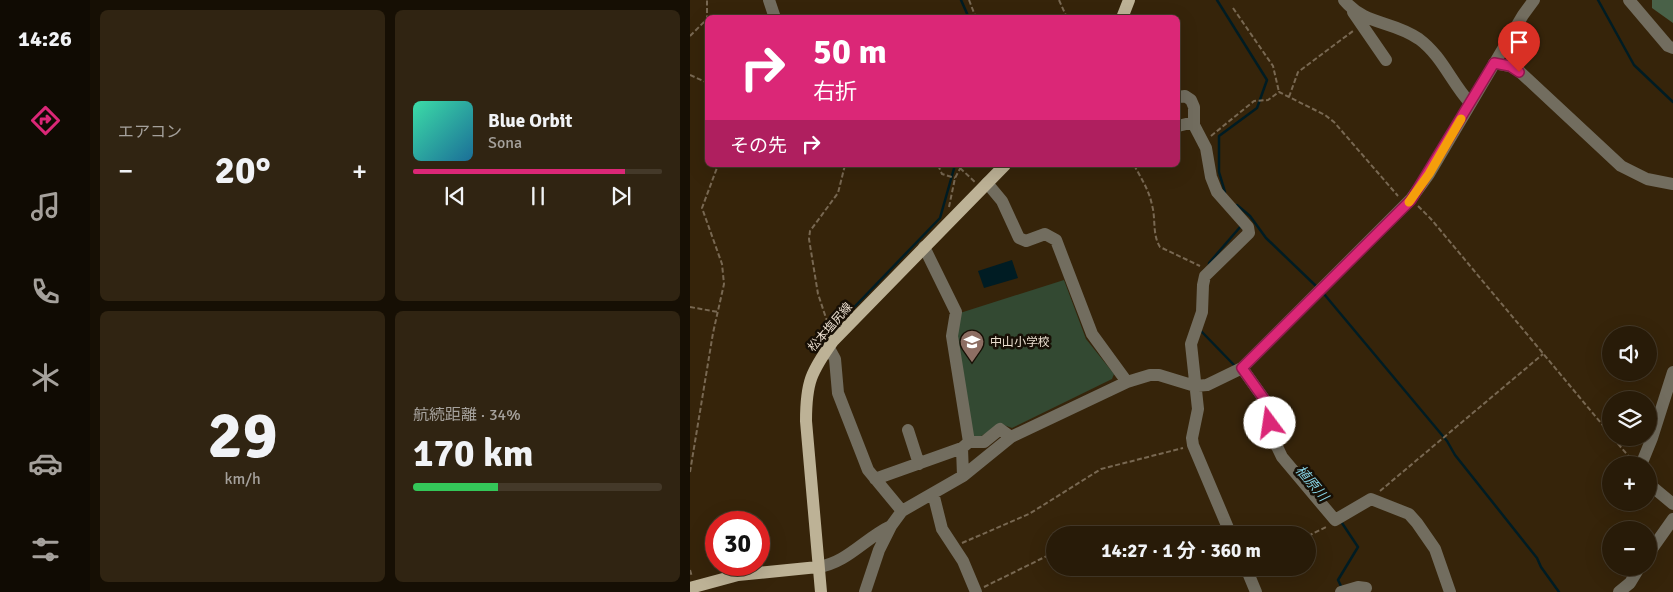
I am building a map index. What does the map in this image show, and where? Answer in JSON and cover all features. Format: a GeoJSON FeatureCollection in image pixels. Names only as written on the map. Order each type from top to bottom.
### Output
{"type":"FeatureCollection","features":[{"type":"Feature","properties":{"kind":"main road"},"geometry":{"type":"LineString","coordinates":[[1123,15],[1129,0]]}},
{"type":"Feature","properties":{"kind":"main road","name":"松本塩尻線"},"geometry":{"type":"LineString","coordinates":[[821,592],[806,421],[806,393],[811,375],[831,344],[1003,167]]}},
{"type":"Feature","properties":{"kind":"main road"},"geometry":{"type":"LineString","coordinates":[[690,590],[738,575],[818,567]]}},
{"type":"Feature","properties":{"kind":"street"},"geometry":{"type":"LineString","coordinates":[[769,0],[774,15]]}},
{"type":"Feature","properties":{"kind":"street"},"geometry":{"type":"LineString","coordinates":[[865,592],[879,550],[891,526],[902,511],[963,476],[1011,437],[1127,382],[1150,375],[1159,375],[1195,386],[1207,385],[1242,368],[1411,200],[1534,0]]}},
{"type":"Feature","properties":{"kind":"street"},"geometry":{"type":"LineString","coordinates":[[1629,0],[1668,46],[1673,48]]}},
{"type":"Feature","properties":{"kind":"street"},"geometry":{"type":"LineString","coordinates":[[1348,5],[1362,16],[1400,27],[1432,49],[1470,103]]}},
{"type":"Feature","properties":{"kind":"street"},"geometry":{"type":"LineString","coordinates":[[1348,5],[1386,60]]}},
{"type":"Feature","properties":{"kind":"street"},"geometry":{"type":"LineString","coordinates":[[1494,63],[1510,66],[1519,72],[1622,166],[1648,180],[1673,184]]}},
{"type":"Feature","properties":{"kind":"street"},"geometry":{"type":"LineString","coordinates":[[1180,97],[1185,96],[1191,100],[1194,107],[1194,122],[1206,148],[1210,177],[1217,192],[1248,227],[1248,233],[1207,274],[1202,285],[1202,312],[1191,344],[1198,408],[1192,438],[1193,445],[1227,526]]}},
{"type":"Feature","properties":{"kind":"street"},"geometry":{"type":"LineString","coordinates":[[1180,126],[1194,122]]}},
{"type":"Feature","properties":{"kind":"street"},"geometry":{"type":"LineString","coordinates":[[985,185],[1002,201],[1019,238],[1026,241],[1045,234],[1056,240],[1092,334],[1127,382]]}},
{"type":"Feature","properties":{"kind":"street"},"geometry":{"type":"LineString","coordinates":[[924,247],[956,312],[952,336],[966,445],[963,476]]}},
{"type":"Feature","properties":{"kind":"street"},"geometry":{"type":"LineString","coordinates":[[831,344],[835,359],[838,393],[868,470],[902,511]]}},
{"type":"Feature","properties":{"kind":"street"},"geometry":{"type":"LineString","coordinates":[[1242,368],[1264,399],[1272,436],[1282,458],[1335,520],[1371,498],[1409,514],[1435,550],[1450,592]]}},
{"type":"Feature","properties":{"kind":"street"},"geometry":{"type":"LineString","coordinates":[[1644,456],[1652,438],[1673,372]]}},
{"type":"Feature","properties":{"kind":"street"},"geometry":{"type":"LineString","coordinates":[[908,430],[919,464]]}},
{"type":"Feature","properties":{"kind":"street"},"geometry":{"type":"LineString","coordinates":[[875,479],[966,445],[984,442],[1000,430],[1011,437]]}},
{"type":"Feature","properties":{"kind":"street"},"geometry":{"type":"LineString","coordinates":[[1657,491],[1673,504]]}},
{"type":"Feature","properties":{"kind":"street"},"geometry":{"type":"LineString","coordinates":[[933,493],[942,529],[963,561],[976,592]]}},
{"type":"Feature","properties":{"kind":"street"},"geometry":{"type":"LineString","coordinates":[[1657,542],[1673,519]]}},
{"type":"Feature","properties":{"kind":"street"},"geometry":{"type":"LineString","coordinates":[[818,567],[839,562],[878,532],[891,526]]}},
{"type":"Feature","properties":{"kind":"street"},"geometry":{"type":"LineString","coordinates":[[1249,576],[1256,592]]}},
{"type":"Feature","properties":{"kind":"street"},"geometry":{"type":"LineString","coordinates":[[1619,592],[1630,583],[1634,576]]}},
{"type":"Feature","properties":{"kind":"street"},"geometry":{"type":"LineString","coordinates":[[1341,592],[1366,588]]}},
{"type":"Feature","properties":{"kind":"path"},"geometry":{"type":"LineString","coordinates":[[707,0],[707,15]]}},
{"type":"Feature","properties":{"kind":"path"},"geometry":{"type":"LineString","coordinates":[[969,0],[975,15]]}},
{"type":"Feature","properties":{"kind":"path"},"geometry":{"type":"LineString","coordinates":[[1059,0],[1066,15]]}},
{"type":"Feature","properties":{"kind":"path"},"geometry":{"type":"LineString","coordinates":[[1233,8],[1272,66],[1279,92],[1325,115],[1334,122],[1399,194],[1397,200]]}},
{"type":"Feature","properties":{"kind":"path"},"geometry":{"type":"LineString","coordinates":[[690,36],[705,21]]}},
{"type":"Feature","properties":{"kind":"path"},"geometry":{"type":"LineString","coordinates":[[1289,97],[1298,72],[1361,24]]}},
{"type":"Feature","properties":{"kind":"path"},"geometry":{"type":"LineString","coordinates":[[690,75],[705,82]]}},
{"type":"Feature","properties":{"kind":"path"},"geometry":{"type":"LineString","coordinates":[[1203,142],[1254,101],[1268,100],[1279,92]]}},
{"type":"Feature","properties":{"kind":"path"},"geometry":{"type":"LineString","coordinates":[[690,472],[724,284],[722,264],[712,238],[713,234],[702,208],[717,167]]}},
{"type":"Feature","properties":{"kind":"path"},"geometry":{"type":"LineString","coordinates":[[831,344],[818,294],[809,239],[810,231],[838,193],[844,167]]}},
{"type":"Feature","properties":{"kind":"path"},"geometry":{"type":"LineString","coordinates":[[939,167],[942,174],[956,178]]}},
{"type":"Feature","properties":{"kind":"path"},"geometry":{"type":"LineString","coordinates":[[948,207],[961,167]]}},
{"type":"Feature","properties":{"kind":"path"},"geometry":{"type":"LineString","coordinates":[[962,167],[985,185]]}},
{"type":"Feature","properties":{"kind":"path"},"geometry":{"type":"LineString","coordinates":[[1135,167],[1150,197],[1157,242],[1160,247],[1196,263],[1207,274]]}},
{"type":"Feature","properties":{"kind":"path"},"geometry":{"type":"LineString","coordinates":[[1411,200],[1431,219],[1602,424]]}},
{"type":"Feature","properties":{"kind":"path"},"geometry":{"type":"LineString","coordinates":[[690,307],[718,312]]}},
{"type":"Feature","properties":{"kind":"path"},"geometry":{"type":"LineString","coordinates":[[1371,498],[1543,354]]}},
{"type":"Feature","properties":{"kind":"path"},"geometry":{"type":"LineString","coordinates":[[690,444],[694,445]]}},
{"type":"Feature","properties":{"kind":"path"},"geometry":{"type":"LineString","coordinates":[[953,547],[1030,514],[1101,469],[1193,445]]}},
{"type":"Feature","properties":{"kind":"path"},"geometry":{"type":"LineString","coordinates":[[1620,446],[1629,456]]}},
{"type":"Feature","properties":{"kind":"path"},"geometry":{"type":"LineString","coordinates":[[1316,532],[1328,527],[1335,520]]}},
{"type":"Feature","properties":{"kind":"path"},"geometry":{"type":"LineString","coordinates":[[976,592],[1046,557]]}},
{"type":"Feature","properties":{"kind":"green space"},"geometry":{"type":"Polygon","coordinates":[[[1652,0],[1673,0],[1673,23],[1652,8],[1652,0]]]}},
{"type":"Feature","properties":{"kind":"green space"},"geometry":{"type":"Polygon","coordinates":[[[1064,280],[1086,339],[1114,374],[1112,379],[1012,428],[1001,424],[973,441],[954,336],[960,313],[1064,280]]]}},
{"type":"Feature","properties":{"kind":"water"},"geometry":{"type":"Polygon","coordinates":[[[1012,260],[1018,278],[984,288],[978,271],[1012,260]]]}},
{"type":"Feature","properties":{"kind":"waterway"},"geometry":{"type":"LineString","coordinates":[[961,0],[968,15]]}},
{"type":"Feature","properties":{"kind":"waterway"},"geometry":{"type":"LineString","coordinates":[[1217,0],[1267,80],[1257,108],[1219,136],[1219,172],[1225,192]]}},
{"type":"Feature","properties":{"kind":"waterway"},"geometry":{"type":"LineString","coordinates":[[1598,0],[1634,65],[1673,102]]}},
{"type":"Feature","properties":{"kind":"waterway"},"geometry":{"type":"LineString","coordinates":[[815,352],[836,326],[940,218],[954,167]]}},
{"type":"Feature","properties":{"kind":"waterway"},"geometry":{"type":"LineString","coordinates":[[1237,205],[1250,216],[1266,238],[1316,286]]}},
{"type":"Feature","properties":{"kind":"waterway","name":"植原川"},"geometry":{"type":"LineString","coordinates":[[1209,266],[1209,263],[1241,226]]}},
{"type":"Feature","properties":{"kind":"waterway"},"geometry":{"type":"LineString","coordinates":[[1324,294],[1447,441],[1455,455],[1537,558],[1541,567],[1559,592]]}},
{"type":"Feature","properties":{"kind":"waterway","name":"植原川"},"geometry":{"type":"LineString","coordinates":[[1201,331],[1235,366]]}},
{"type":"Feature","properties":{"kind":"waterway","name":"植原川"},"geometry":{"type":"LineString","coordinates":[[1340,520],[1358,547],[1338,580],[1342,588]]}},
{"type":"Feature","properties":{"kind":"slow traffic"},"geometry":{"type":"LineString","coordinates":[[1409,202],[1429,174],[1461,119]]}},
{"type":"Feature","properties":{"kind":"place","name":"中山小学校"},"geometry":{"type":"Point","coordinates":[972,363]}},
{"type":"Feature","properties":{"kind":"route"},"geometry":{"type":"LineString","coordinates":[[1270,423],[1264,399],[1242,368],[1411,200],[1429,174],[1494,63],[1510,66],[1519,72]]}}]}
